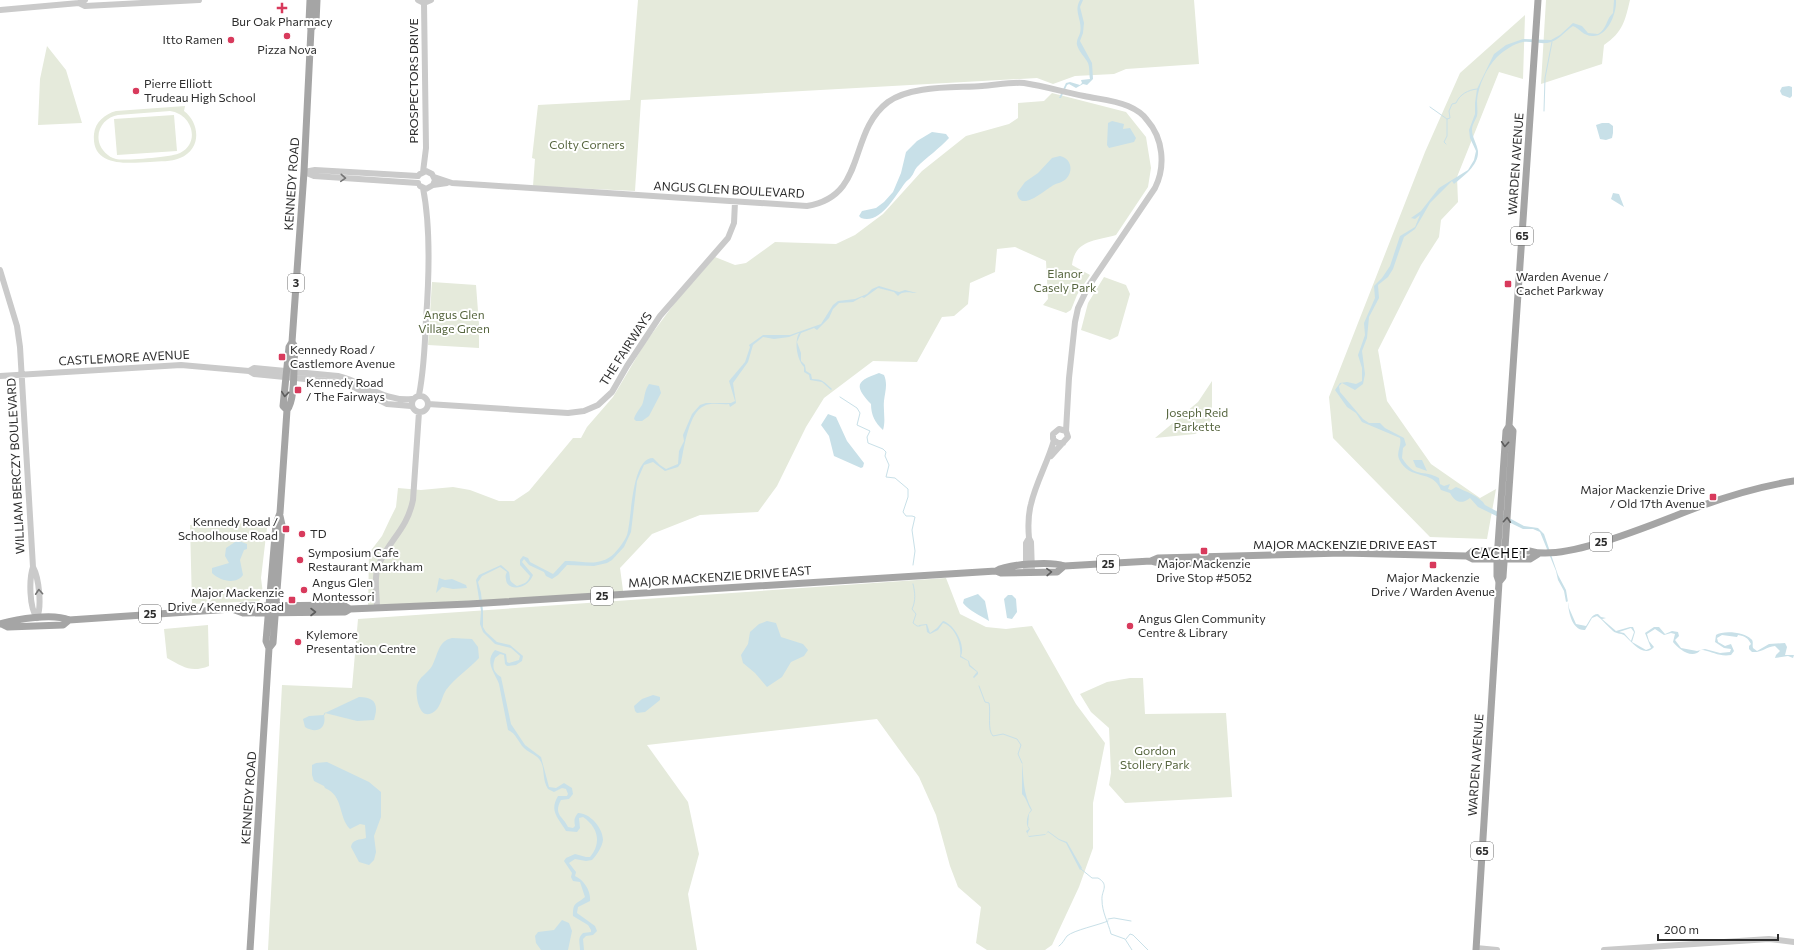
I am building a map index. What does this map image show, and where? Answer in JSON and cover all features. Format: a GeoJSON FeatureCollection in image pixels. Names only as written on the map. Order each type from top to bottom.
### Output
{"type":"FeatureCollection","features":[{"type":"Feature","properties":{"kind":"main road","name":"KENNEDY ROAD"},"geometry":{"type":"LineString","coordinates":[[250,950],[269,648],[266,641],[272,609],[276,524],[280,513],[286,410],[290,406],[290,374],[295,347],[292,342],[304,172],[311,29],[309,22],[310,0]]}},
{"type":"Feature","properties":{"kind":"main road","name":"KENNEDY ROAD"},"geometry":{"type":"LineString","coordinates":[[311,29],[316,22],[317,0]]}},
{"type":"Feature","properties":{"kind":"main road","name":"WARDEN AVENUE"},"geometry":{"type":"LineString","coordinates":[[1476,949],[1499,582],[1496,576],[1501,555],[1506,431],[1509,426],[1538,0]]}},
{"type":"Feature","properties":{"kind":"main road","name":"MAJOR MACKENZIE DRIVE EAST"},"geometry":{"type":"LineString","coordinates":[[1,624],[8,621],[37,618],[63,617],[69,620],[232,609],[242,613],[272,609],[345,612],[350,609],[487,603],[996,571],[1002,567],[1029,569],[1058,564],[1064,566],[1152,561],[1158,564],[1178,564],[1215,561],[1222,557],[1342,553],[1467,556],[1473,552],[1501,555],[1530,552],[1538,554],[1562,553],[1605,541],[1751,490],[1794,481]]}},
{"type":"Feature","properties":{"kind":"main road","name":"MAJOR MACKENZIE DRIVE EAST"},"geometry":{"type":"LineString","coordinates":[[1,624],[8,627],[63,625],[69,620]]}},
{"type":"Feature","properties":{"kind":"street"},"geometry":{"type":"LineString","coordinates":[[0,10],[82,2],[85,6],[199,0]]}},
{"type":"Feature","properties":{"kind":"street"},"geometry":{"type":"LineString","coordinates":[[418,0],[424,3],[431,0]]}},
{"type":"Feature","properties":{"kind":"street","name":"PROSPECTORS DRIVE"},"geometry":{"type":"LineString","coordinates":[[424,3],[426,58],[425,176]]}},
{"type":"Feature","properties":{"kind":"street","name":"ANGUS GLEN BOULEVARD"},"geometry":{"type":"LineString","coordinates":[[304,172],[315,170],[425,176],[452,182],[807,206],[822,202],[834,196],[847,181],[863,136],[872,119],[886,104],[903,94],[924,90],[1020,83],[1127,105],[1145,117],[1157,137],[1162,165],[1155,188],[1088,287],[1078,308],[1075,322],[1066,431]]}},
{"type":"Feature","properties":{"kind":"street"},"geometry":{"type":"LineString","coordinates":[[290,374],[346,383],[387,404],[412,402],[419,396],[423,376],[429,278],[426,202],[428,187],[425,176]]}},
{"type":"Feature","properties":{"kind":"street"},"geometry":{"type":"LineString","coordinates":[[425,176],[428,187]]}},
{"type":"Feature","properties":{"kind":"street","name":"ANGUS GLEN BOULEVARD"},"geometry":{"type":"LineString","coordinates":[[428,187],[452,182]]}},
{"type":"Feature","properties":{"kind":"street","name":"THE FAIRWAYS"},"geometry":{"type":"LineString","coordinates":[[428,404],[568,413],[584,411],[598,405],[612,392],[627,366],[660,316],[728,238],[734,223],[735,202]]}},
{"type":"Feature","properties":{"kind":"street","name":"WILLIAM BERCZY BOULEVARD"},"geometry":{"type":"LineString","coordinates":[[0,270],[19,335],[33,566],[38,574],[40,612],[37,618]]}},
{"type":"Feature","properties":{"kind":"street","name":"CASTLEMORE AVENUE"},"geometry":{"type":"LineString","coordinates":[[0,376],[181,365],[249,371],[254,368],[290,374]]}},
{"type":"Feature","properties":{"kind":"street"},"geometry":{"type":"LineString","coordinates":[[290,374],[338,376],[349,378],[389,398],[412,402]]}},
{"type":"Feature","properties":{"kind":"street"},"geometry":{"type":"LineString","coordinates":[[412,402],[413,409],[419,412],[426,410],[428,404],[426,398],[419,396]]}},
{"type":"Feature","properties":{"kind":"street","name":"ANGUS GLEN BOULEVARD"},"geometry":{"type":"LineString","coordinates":[[1059,429],[1067,408]]}},
{"type":"Feature","properties":{"kind":"street"},"geometry":{"type":"LineString","coordinates":[[377,608],[377,572],[380,562],[407,522],[411,512],[419,412]]}},
{"type":"Feature","properties":{"kind":"street"},"geometry":{"type":"LineString","coordinates":[[1029,569],[1031,542],[1028,538],[1030,506],[1039,481],[1049,460],[1054,440],[1053,434],[1059,429],[1066,431],[1068,437],[1049,460]]}},
{"type":"Feature","properties":{"kind":"street"},"geometry":{"type":"LineString","coordinates":[[1054,440],[1058,443],[1063,443]]}},
{"type":"Feature","properties":{"kind":"street"},"geometry":{"type":"LineString","coordinates":[[1604,950],[1688,947],[1769,939],[1794,942]]}},
{"type":"Feature","properties":{"kind":"street"},"geometry":{"type":"LineString","coordinates":[[1476,949],[1497,950]]}},
{"type":"Feature","properties":{"kind":"green space","name":"Colty Corners"},"geometry":{"type":"Polygon","coordinates":[[[638,0],[1194,0],[1199,64],[1126,69],[1114,74],[1075,76],[1053,84],[1037,78],[641,100],[635,191],[533,186],[535,159],[532,158],[538,105],[630,100],[638,0]]]}},
{"type":"Feature","properties":{"kind":"green space"},"geometry":{"type":"Polygon","coordinates":[[[1546,0],[1630,0],[1622,26],[1619,31],[1604,45],[1602,64],[1541,84],[1546,0]]]}},
{"type":"Feature","properties":{"kind":"green space"},"geometry":{"type":"Polygon","coordinates":[[[1525,15],[1523,79],[1499,72],[1457,177],[1458,202],[1441,220],[1439,237],[1421,265],[1378,350],[1387,401],[1431,464],[1480,498],[1496,489],[1487,539],[1430,537],[1333,438],[1329,397],[1425,152],[1460,73],[1525,15]]]}},
{"type":"Feature","properties":{"kind":"green space"},"geometry":{"type":"Polygon","coordinates":[[[47,46],[66,70],[82,123],[38,125],[40,79],[47,46]]]}},
{"type":"Feature","properties":{"kind":"green space","name":"Elanor Casely Park"},"geometry":{"type":"Polygon","coordinates":[[[1052,93],[1126,112],[1146,137],[1151,168],[1148,187],[1116,235],[1087,243],[1077,251],[1072,265],[1090,275],[1077,295],[1071,310],[1066,313],[1043,305],[1048,299],[1046,261],[1015,247],[997,249],[995,272],[970,283],[968,304],[954,316],[942,317],[917,362],[873,361],[824,398],[806,427],[777,486],[758,512],[700,515],[652,534],[620,568],[624,598],[368,609],[369,553],[382,536],[396,507],[398,488],[421,490],[453,487],[470,490],[499,501],[514,501],[529,491],[573,438],[581,438],[587,427],[613,397],[645,343],[677,300],[715,257],[735,265],[746,263],[775,242],[836,244],[855,235],[883,214],[922,171],[966,136],[1009,124],[1018,118],[1018,103],[1044,101],[1052,93]]]}},
{"type":"Feature","properties":{"kind":"green space"},"geometry":{"type":"Polygon","coordinates":[[[185,106],[184,111],[193,122],[196,129],[195,142],[192,149],[180,158],[165,161],[122,163],[105,158],[98,153],[95,145],[94,134],[98,122],[108,114],[116,111],[185,106]],[[170,111],[114,116],[103,124],[99,132],[98,137],[100,145],[108,155],[116,159],[138,159],[180,153],[187,148],[192,136],[188,123],[184,117],[178,113],[170,111]]]}},
{"type":"Feature","properties":{"kind":"green space"},"geometry":{"type":"Polygon","coordinates":[[[174,115],[177,151],[117,155],[114,119],[174,115]]]}},
{"type":"Feature","properties":{"kind":"green space"},"geometry":{"type":"Polygon","coordinates":[[[1104,277],[1126,285],[1130,294],[1118,336],[1110,340],[1081,330],[1088,303],[1104,277]]]}},
{"type":"Feature","properties":{"kind":"green space","name":"Angus Glen Village Green"},"geometry":{"type":"Polygon","coordinates":[[[432,282],[476,285],[479,348],[428,345],[432,282]]]}},
{"type":"Feature","properties":{"kind":"green space","name":"Joseph Reid Parkette"},"geometry":{"type":"Polygon","coordinates":[[[1212,381],[1212,415],[1210,423],[1205,429],[1195,434],[1155,438],[1198,402],[1212,381]]]}},
{"type":"Feature","properties":{"kind":"green space"},"geometry":{"type":"Polygon","coordinates":[[[268,519],[261,578],[263,594],[259,601],[192,604],[190,525],[268,519]]]}},
{"type":"Feature","properties":{"kind":"green space"},"geometry":{"type":"Polygon","coordinates":[[[946,578],[960,614],[986,627],[1006,629],[1032,626],[1076,704],[1105,743],[1093,803],[1093,848],[1079,887],[1052,945],[1045,950],[987,950],[976,943],[981,907],[958,887],[950,866],[936,815],[919,777],[877,719],[647,745],[688,802],[699,854],[688,894],[697,950],[268,950],[282,685],[352,688],[358,619],[946,578]]]}},
{"type":"Feature","properties":{"kind":"green space"},"geometry":{"type":"Polygon","coordinates":[[[208,625],[209,666],[192,669],[167,658],[164,629],[208,625]]]}},
{"type":"Feature","properties":{"kind":"green space","name":"Gordon Stollery Park"},"geometry":{"type":"Polygon","coordinates":[[[1130,678],[1143,678],[1145,714],[1226,713],[1232,797],[1125,803],[1109,785],[1111,773],[1109,728],[1091,712],[1080,694],[1107,682],[1130,678]]]}},
{"type":"Feature","properties":{"kind":"water"},"geometry":{"type":"Polygon","coordinates":[[[1080,0],[1083,0],[1080,7],[1084,23],[1080,41],[1092,63],[1093,79],[1087,85],[1083,84],[1076,88],[1069,84],[1067,85],[1061,98],[1059,98],[1066,83],[1070,82],[1080,85],[1082,83],[1081,80],[1090,79],[1088,63],[1077,45],[1081,28],[1077,8],[1080,0]]]}},
{"type":"Feature","properties":{"kind":"water"},"geometry":{"type":"Polygon","coordinates":[[[1614,0],[1616,0],[1615,11],[1610,23],[1603,32],[1598,35],[1587,35],[1573,26],[1551,42],[1523,42],[1506,50],[1493,61],[1479,89],[1477,116],[1472,128],[1472,133],[1478,151],[1476,161],[1466,174],[1454,184],[1452,181],[1430,203],[1415,229],[1404,237],[1393,269],[1388,277],[1378,285],[1379,298],[1369,317],[1367,338],[1362,351],[1365,374],[1363,384],[1355,390],[1342,383],[1339,386],[1340,392],[1363,419],[1369,423],[1380,423],[1385,428],[1404,438],[1406,445],[1403,448],[1402,458],[1411,469],[1439,478],[1440,484],[1444,486],[1450,484],[1448,489],[1451,490],[1456,487],[1472,494],[1480,499],[1485,505],[1524,526],[1538,528],[1544,534],[1558,575],[1566,590],[1568,601],[1566,602],[1564,591],[1558,580],[1556,571],[1540,532],[1533,529],[1523,529],[1478,507],[1470,498],[1458,502],[1450,493],[1441,490],[1437,483],[1432,479],[1409,470],[1404,466],[1398,456],[1400,438],[1362,422],[1356,413],[1347,407],[1335,390],[1340,383],[1347,382],[1356,384],[1362,381],[1362,368],[1358,355],[1365,335],[1364,323],[1375,298],[1374,286],[1382,278],[1390,266],[1400,236],[1415,227],[1420,215],[1415,219],[1411,218],[1421,211],[1439,188],[1468,170],[1474,160],[1476,151],[1470,138],[1469,130],[1475,114],[1477,89],[1494,54],[1506,45],[1523,39],[1551,40],[1560,35],[1573,23],[1582,26],[1588,33],[1598,34],[1601,32],[1613,13],[1614,0]]]}},
{"type":"Feature","properties":{"kind":"water"},"geometry":{"type":"Polygon","coordinates":[[[1782,87],[1792,87],[1792,96],[1790,98],[1782,95],[1780,91],[1782,87]]]}},
{"type":"Feature","properties":{"kind":"water"},"geometry":{"type":"Polygon","coordinates":[[[1112,121],[1124,124],[1123,129],[1130,128],[1136,138],[1134,142],[1109,148],[1107,145],[1108,123],[1112,121]]]}},
{"type":"Feature","properties":{"kind":"water"},"geometry":{"type":"Polygon","coordinates":[[[1609,123],[1613,126],[1612,138],[1606,140],[1600,139],[1596,125],[1609,123]]]}},
{"type":"Feature","properties":{"kind":"water"},"geometry":{"type":"Polygon","coordinates":[[[932,132],[946,134],[949,138],[915,169],[913,175],[906,182],[892,202],[881,213],[868,219],[861,218],[859,216],[862,211],[876,208],[893,192],[901,173],[906,152],[917,141],[932,132]]]}},
{"type":"Feature","properties":{"kind":"water"},"geometry":{"type":"Polygon","coordinates":[[[1060,156],[1067,159],[1070,165],[1071,169],[1066,179],[1028,201],[1019,199],[1017,193],[1025,182],[1038,173],[1052,158],[1060,156]]]}},
{"type":"Feature","properties":{"kind":"water"},"geometry":{"type":"Polygon","coordinates":[[[1613,193],[1619,194],[1624,207],[1611,199],[1613,193]]]}},
{"type":"Feature","properties":{"kind":"water"},"geometry":{"type":"Polygon","coordinates":[[[879,286],[899,292],[905,290],[917,293],[904,292],[898,296],[894,292],[878,288],[864,298],[862,297],[853,302],[839,303],[833,309],[829,318],[817,330],[814,328],[801,333],[797,342],[799,333],[789,337],[774,339],[763,337],[753,345],[748,362],[733,383],[736,403],[730,407],[729,404],[710,404],[704,406],[694,415],[688,431],[681,463],[678,467],[665,471],[653,462],[644,465],[637,481],[631,532],[624,547],[612,560],[607,563],[594,566],[567,565],[552,579],[546,576],[544,572],[529,565],[524,559],[522,562],[533,575],[526,584],[522,586],[517,588],[509,586],[506,578],[507,572],[500,567],[482,576],[478,582],[483,611],[483,627],[486,632],[497,642],[510,645],[523,656],[522,661],[516,665],[507,666],[505,664],[504,655],[500,654],[495,658],[494,669],[501,677],[511,724],[525,745],[541,757],[549,787],[556,788],[564,783],[572,788],[573,794],[569,799],[561,800],[558,809],[558,812],[568,827],[573,828],[575,826],[574,822],[578,813],[591,818],[601,831],[603,840],[602,845],[592,860],[586,861],[575,859],[569,863],[576,872],[575,876],[586,886],[590,897],[590,901],[578,907],[577,913],[595,926],[597,931],[593,935],[586,936],[583,939],[584,950],[580,950],[580,937],[583,933],[591,932],[591,930],[588,925],[573,916],[574,906],[585,897],[580,882],[573,881],[571,877],[572,873],[564,861],[566,858],[575,854],[590,857],[596,846],[597,836],[595,830],[583,817],[579,818],[580,828],[577,832],[566,831],[554,810],[554,806],[558,796],[567,796],[568,794],[566,789],[562,788],[554,792],[548,789],[539,759],[524,748],[515,735],[508,730],[499,684],[491,667],[490,659],[495,650],[506,654],[507,662],[509,663],[519,660],[520,656],[511,648],[495,644],[483,632],[480,624],[481,611],[476,580],[479,575],[501,565],[509,572],[512,583],[517,586],[527,582],[530,576],[520,565],[520,560],[523,556],[528,558],[530,562],[553,574],[565,561],[599,562],[610,557],[620,547],[627,535],[636,478],[640,468],[646,461],[653,458],[666,469],[678,464],[679,451],[684,441],[683,435],[692,414],[700,405],[706,403],[731,403],[735,401],[729,381],[745,362],[750,347],[749,345],[763,335],[790,335],[821,324],[833,305],[838,301],[855,299],[867,294],[872,289],[879,286]]]}},
{"type":"Feature","properties":{"kind":"water"},"geometry":{"type":"Polygon","coordinates":[[[797,342],[801,353],[801,361],[805,365],[806,371],[811,374],[812,379],[823,381],[832,389],[831,390],[822,382],[810,380],[809,375],[804,372],[804,367],[800,360],[797,351],[797,342]]]}},
{"type":"Feature","properties":{"kind":"water"},"geometry":{"type":"Polygon","coordinates":[[[879,373],[884,375],[886,382],[883,430],[876,422],[871,404],[865,398],[860,388],[862,381],[879,373]]]}},
{"type":"Feature","properties":{"kind":"water"},"geometry":{"type":"Polygon","coordinates":[[[649,384],[659,386],[661,393],[649,416],[642,421],[636,421],[634,419],[642,405],[646,389],[649,384]]]}},
{"type":"Feature","properties":{"kind":"water"},"geometry":{"type":"Polygon","coordinates":[[[828,414],[836,417],[847,441],[864,463],[863,467],[861,468],[834,456],[829,436],[821,425],[828,414]]]}},
{"type":"Feature","properties":{"kind":"water"},"geometry":{"type":"Polygon","coordinates":[[[1413,460],[1422,460],[1427,471],[1416,467],[1413,460]]]}},
{"type":"Feature","properties":{"kind":"water"},"geometry":{"type":"Polygon","coordinates":[[[239,541],[247,544],[247,549],[244,550],[240,560],[243,575],[232,581],[223,580],[215,576],[212,573],[212,568],[229,563],[225,556],[226,548],[239,541]]]}},
{"type":"Feature","properties":{"kind":"water"},"geometry":{"type":"Polygon","coordinates":[[[439,578],[445,580],[452,579],[466,585],[467,588],[453,589],[442,587],[436,593],[439,578]]]}},
{"type":"Feature","properties":{"kind":"water"},"geometry":{"type":"Polygon","coordinates":[[[978,594],[985,601],[989,621],[965,606],[963,603],[964,599],[978,594]]]}},
{"type":"Feature","properties":{"kind":"water"},"geometry":{"type":"Polygon","coordinates":[[[1008,595],[1012,595],[1016,599],[1017,612],[1012,619],[1007,618],[1004,599],[1008,595]]]}},
{"type":"Feature","properties":{"kind":"water"},"geometry":{"type":"Polygon","coordinates":[[[1568,602],[1576,624],[1586,626],[1592,616],[1598,614],[1601,617],[1606,618],[1602,619],[1616,631],[1633,627],[1635,632],[1632,642],[1646,650],[1651,648],[1645,633],[1654,627],[1659,627],[1665,634],[1672,631],[1678,632],[1679,636],[1675,640],[1681,648],[1700,650],[1694,654],[1687,653],[1673,642],[1675,634],[1671,633],[1664,635],[1655,629],[1647,634],[1649,641],[1654,647],[1646,651],[1638,648],[1624,635],[1614,632],[1597,616],[1592,618],[1585,630],[1577,627],[1572,620],[1568,602]],[[1631,628],[1619,632],[1624,633],[1631,641],[1634,632],[1631,628]]]}},
{"type":"Feature","properties":{"kind":"water"},"geometry":{"type":"Polygon","coordinates":[[[767,621],[776,623],[781,637],[803,644],[808,650],[804,656],[791,662],[782,677],[767,687],[755,673],[743,663],[741,655],[748,644],[750,632],[759,624],[767,621]]]}},
{"type":"Feature","properties":{"kind":"water"},"geometry":{"type":"Polygon","coordinates":[[[943,621],[955,630],[962,646],[961,656],[969,661],[970,665],[978,672],[974,678],[980,685],[973,677],[977,672],[969,666],[968,661],[960,657],[959,642],[955,633],[948,625],[943,623],[938,630],[930,634],[927,632],[926,625],[919,626],[927,624],[930,633],[943,621]]]}},
{"type":"Feature","properties":{"kind":"water"},"geometry":{"type":"Polygon","coordinates":[[[1734,632],[1744,635],[1752,640],[1753,648],[1757,651],[1769,644],[1785,643],[1787,647],[1785,655],[1794,655],[1793,658],[1788,656],[1775,658],[1780,651],[1775,646],[1758,652],[1752,652],[1749,649],[1751,644],[1749,640],[1744,637],[1738,635],[1737,637],[1722,635],[1717,638],[1718,642],[1725,646],[1731,644],[1734,651],[1731,655],[1720,655],[1701,650],[1705,649],[1720,653],[1730,652],[1731,649],[1724,648],[1715,642],[1716,635],[1719,633],[1734,632]]]}},
{"type":"Feature","properties":{"kind":"water"},"geometry":{"type":"Polygon","coordinates":[[[452,638],[472,639],[478,647],[479,658],[446,690],[437,709],[430,714],[425,714],[419,707],[417,685],[432,666],[441,645],[452,638]]]}},
{"type":"Feature","properties":{"kind":"water"},"geometry":{"type":"Polygon","coordinates":[[[653,695],[660,697],[660,700],[645,712],[637,713],[635,711],[634,706],[642,699],[653,695]]]}},
{"type":"Feature","properties":{"kind":"water"},"geometry":{"type":"Polygon","coordinates":[[[359,697],[369,698],[374,702],[376,710],[374,720],[357,721],[325,713],[359,697]]]}},
{"type":"Feature","properties":{"kind":"water"},"geometry":{"type":"Polygon","coordinates":[[[324,715],[324,724],[320,729],[313,730],[305,727],[303,719],[309,716],[324,715]]]}},
{"type":"Feature","properties":{"kind":"water"},"geometry":{"type":"Polygon","coordinates":[[[327,762],[369,782],[381,792],[381,817],[374,836],[376,852],[374,860],[369,865],[359,862],[351,847],[353,842],[366,838],[365,825],[360,824],[350,829],[346,824],[335,796],[324,786],[314,781],[312,775],[312,765],[327,762]]]}},
{"type":"Feature","properties":{"kind":"water"},"geometry":{"type":"Polygon","coordinates":[[[1022,762],[1025,792],[1032,810],[1029,814],[1028,826],[1030,829],[1027,834],[1026,831],[1029,829],[1027,825],[1028,814],[1031,810],[1022,794],[1022,762]]]}},
{"type":"Feature","properties":{"kind":"water"},"geometry":{"type":"Polygon","coordinates":[[[1048,831],[1059,839],[1067,842],[1082,868],[1080,870],[1066,843],[1059,840],[1048,832],[1046,834],[1048,831]]]}},
{"type":"Feature","properties":{"kind":"water"},"geometry":{"type":"Polygon","coordinates":[[[1046,834],[1029,837],[1028,835],[1029,836],[1046,834]]]}},
{"type":"Feature","properties":{"kind":"water"},"geometry":{"type":"Polygon","coordinates":[[[562,920],[569,923],[572,931],[568,950],[541,950],[536,943],[535,936],[538,932],[554,930],[562,920]]]}},
{"type":"Feature","properties":{"kind":"waterway"},"geometry":{"type":"LineString","coordinates":[[1544,111],[1545,78],[1552,42]]}},
{"type":"Feature","properties":{"kind":"waterway"},"geometry":{"type":"LineString","coordinates":[[1446,144],[1444,142],[1447,136],[1447,119],[1450,118],[1449,111],[1452,104],[1456,103],[1465,93],[1470,90],[1477,89]]}},
{"type":"Feature","properties":{"kind":"waterway"},"geometry":{"type":"LineString","coordinates":[[1430,107],[1447,119]]}},
{"type":"Feature","properties":{"kind":"waterway"},"geometry":{"type":"LineString","coordinates":[[840,397],[857,408],[860,413],[857,425],[870,431],[867,437],[868,443],[883,449],[886,452],[885,456],[889,465],[886,477],[895,478],[908,489],[908,497],[903,512],[906,516],[915,517],[912,530],[915,551],[913,565]]}},
{"type":"Feature","properties":{"kind":"waterway"},"geometry":{"type":"LineString","coordinates":[[913,584],[915,596],[912,609],[916,614],[913,623],[920,626]]}},
{"type":"Feature","properties":{"kind":"waterway"},"geometry":{"type":"LineString","coordinates":[[979,686],[985,702],[989,703],[991,733],[993,736],[1003,734],[1017,739],[1021,745],[1018,754],[1022,763]]}},
{"type":"Feature","properties":{"kind":"waterway"},"geometry":{"type":"LineString","coordinates":[[1081,869],[1092,878],[1098,878],[1104,883],[1102,904],[1111,934],[1125,939],[1132,950]]}},
{"type":"Feature","properties":{"kind":"waterway"},"geometry":{"type":"LineString","coordinates":[[1108,919],[1114,918],[1131,921]]}},
{"type":"Feature","properties":{"kind":"waterway"},"geometry":{"type":"LineString","coordinates":[[1059,946],[1070,934],[1108,921]]}},
{"type":"Feature","properties":{"kind":"waterway"},"geometry":{"type":"LineString","coordinates":[[1126,939],[1130,934],[1133,935],[1148,950]]}},
{"type":"Feature","properties":{"kind":"place","name":"Bur Oak Pharmacy"},"geometry":{"type":"Point","coordinates":[282,8]}},
{"type":"Feature","properties":{"kind":"place","name":"Pizza Nova"},"geometry":{"type":"Point","coordinates":[287,36]}},
{"type":"Feature","properties":{"kind":"place","name":"Itto Ramen"},"geometry":{"type":"Point","coordinates":[231,40]}},
{"type":"Feature","properties":{"kind":"place","name":"Pierre Elliott Trudeau High School"},"geometry":{"type":"Point","coordinates":[136,91]}},
{"type":"Feature","properties":{"kind":"place","name":"Warden Avenue / Cachet Parkway"},"geometry":{"type":"Point","coordinates":[1508,284]}},
{"type":"Feature","properties":{"kind":"place","name":"Kennedy Road / Castlemore Avenue"},"geometry":{"type":"Point","coordinates":[282,357]}},
{"type":"Feature","properties":{"kind":"place","name":"Kennedy Road / The Fairways"},"geometry":{"type":"Point","coordinates":[298,390]}},
{"type":"Feature","properties":{"kind":"place","name":"Major Mackenzie Drive / Old 17th Avenue"},"geometry":{"type":"Point","coordinates":[1713,497]}},
{"type":"Feature","properties":{"kind":"place","name":"Kennedy Road / Schoolhouse Road"},"geometry":{"type":"Point","coordinates":[286,529]}},
{"type":"Feature","properties":{"kind":"place","name":"TD"},"geometry":{"type":"Point","coordinates":[302,534]}},
{"type":"Feature","properties":{"kind":"place","name":"Major Mackenzie Drive Stop #5052"},"geometry":{"type":"Point","coordinates":[1204,551]}},
{"type":"Feature","properties":{"kind":"place","name":"Symposium Cafe Restaurant Markham"},"geometry":{"type":"Point","coordinates":[300,560]}},
{"type":"Feature","properties":{"kind":"place","name":"Major Mackenzie Drive / Warden Avenue"},"geometry":{"type":"Point","coordinates":[1433,565]}},
{"type":"Feature","properties":{"kind":"place","name":"Angus Glen Montessori"},"geometry":{"type":"Point","coordinates":[304,590]}},
{"type":"Feature","properties":{"kind":"place","name":"Major Mackenzie Drive / Kennedy Road"},"geometry":{"type":"Point","coordinates":[292,600]}},
{"type":"Feature","properties":{"kind":"place","name":"Angus Glen Community Centre & Library"},"geometry":{"type":"Point","coordinates":[1130,626]}},
{"type":"Feature","properties":{"kind":"place","name":"Kylemore Presentation Centre"},"geometry":{"type":"Point","coordinates":[298,642]}},
{"type":"Feature","properties":{"kind":"district","name":"CACHET"},"geometry":{"type":"Point","coordinates":[1500,553]}}]}
